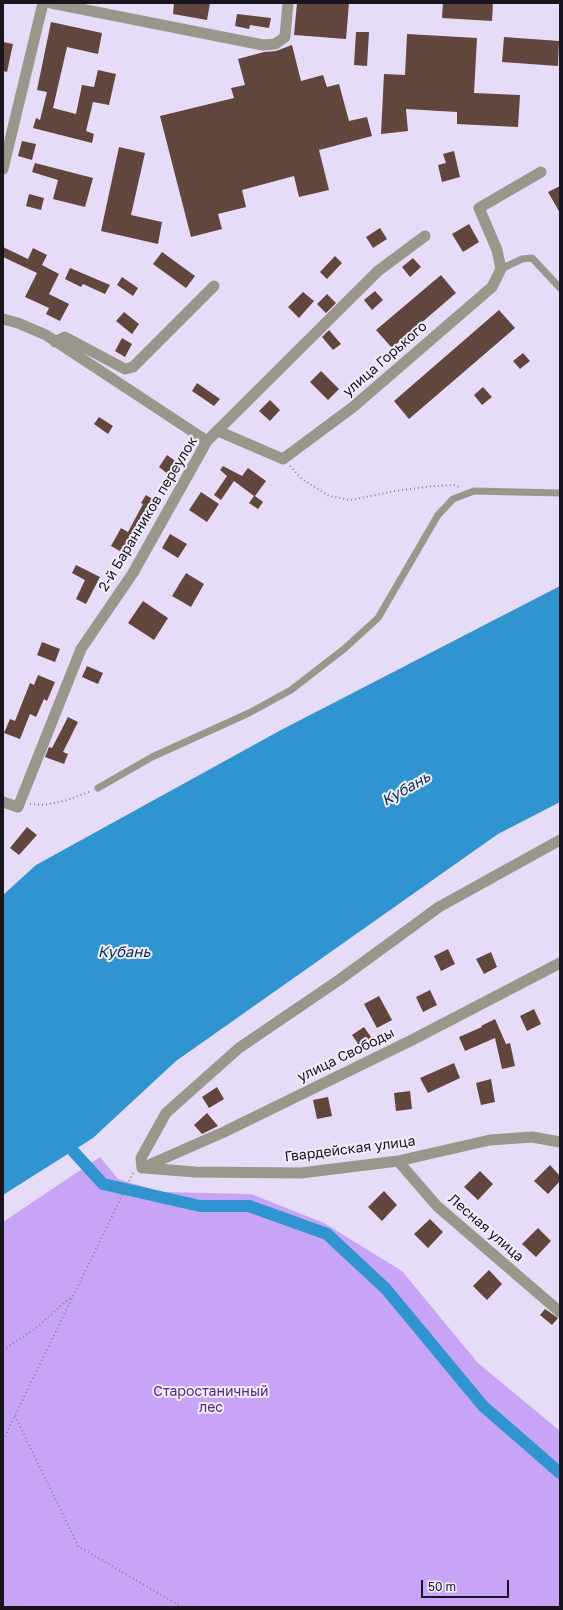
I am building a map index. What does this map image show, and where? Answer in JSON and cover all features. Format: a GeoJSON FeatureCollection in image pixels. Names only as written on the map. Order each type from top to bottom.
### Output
{"type":"FeatureCollection","features":[{"type":"Feature","properties":{"kind":"street"},"geometry":{"type":"LineString","coordinates":[[3,169],[43,3]]}},
{"type":"Feature","properties":{"kind":"street"},"geometry":{"type":"LineString","coordinates":[[51,3],[263,45],[275,44],[285,37],[288,3]]}},
{"type":"Feature","properties":{"kind":"street"},"geometry":{"type":"LineString","coordinates":[[501,269],[497,250],[479,208],[541,172]]}},
{"type":"Feature","properties":{"kind":"street","name":"2-й Баранников переулок"},"geometry":{"type":"LineString","coordinates":[[20,804],[81,649],[133,573],[207,441],[378,271],[425,236]]}},
{"type":"Feature","properties":{"kind":"street","name":"улица Горького"},"geometry":{"type":"LineString","coordinates":[[283,459],[353,407],[492,287],[501,269]]}},
{"type":"Feature","properties":{"kind":"street"},"geometry":{"type":"LineString","coordinates":[[55,342],[65,337],[125,369],[133,367],[214,286]]}},
{"type":"Feature","properties":{"kind":"street"},"geometry":{"type":"LineString","coordinates":[[3,319],[18,323],[46,335],[207,441]]}},
{"type":"Feature","properties":{"kind":"street"},"geometry":{"type":"LineString","coordinates":[[218,431],[283,459]]}},
{"type":"Feature","properties":{"kind":"street"},"geometry":{"type":"LineString","coordinates":[[3,802],[20,804]]}},
{"type":"Feature","properties":{"kind":"street"},"geometry":{"type":"LineString","coordinates":[[142,1163],[166,1113],[239,1048],[339,980],[439,907],[560,840]]}},
{"type":"Feature","properties":{"kind":"street","name":"улица Свободы"},"geometry":{"type":"LineString","coordinates":[[142,1163],[238,1126],[412,1040],[560,963]]}},
{"type":"Feature","properties":{"kind":"street","name":"Гвардейская улица"},"geometry":{"type":"LineString","coordinates":[[142,1163],[195,1172],[300,1173],[398,1161],[490,1140],[532,1137],[560,1142]]}},
{"type":"Feature","properties":{"kind":"street","name":"Лесная улица"},"geometry":{"type":"LineString","coordinates":[[398,1161],[437,1206],[560,1312]]}},
{"type":"Feature","properties":{"kind":"lane"},"geometry":{"type":"LineString","coordinates":[[501,269],[522,259],[532,258],[560,288]]}},
{"type":"Feature","properties":{"kind":"lane"},"geometry":{"type":"LineString","coordinates":[[98,788],[152,757],[249,713],[291,690],[344,649],[378,618],[438,515],[454,499],[474,491],[560,493]]}},
{"type":"Feature","properties":{"kind":"path"},"geometry":{"type":"LineString","coordinates":[[283,459],[302,479],[329,496],[352,500],[395,491],[433,486],[454,485],[474,491]]}},
{"type":"Feature","properties":{"kind":"path"},"geometry":{"type":"LineString","coordinates":[[20,804],[44,806],[64,801],[98,788]]}},
{"type":"Feature","properties":{"kind":"path"},"geometry":{"type":"LineString","coordinates":[[3,1440],[75,1293],[142,1163]]}},
{"type":"Feature","properties":{"kind":"path"},"geometry":{"type":"LineString","coordinates":[[3,1350],[36,1328],[75,1293]]}},
{"type":"Feature","properties":{"kind":"path"},"geometry":{"type":"LineString","coordinates":[[15,1416],[78,1546],[182,1607]]}},
{"type":"Feature","properties":{"kind":"green space","name":"Старостаничный лес"},"geometry":{"type":"Polygon","coordinates":[[[100,1157],[118,1179],[161,1192],[251,1194],[324,1223],[402,1271],[478,1363],[560,1431],[560,1607],[3,1607],[3,1222],[100,1157]]]}},
{"type":"Feature","properties":{"kind":"water","name":"Кубань"},"geometry":{"type":"Polygon","coordinates":[[[560,586],[560,802],[498,834],[176,1061],[93,1138],[3,1195],[3,895],[36,865],[281,730],[560,586]]]}},
{"type":"Feature","properties":{"kind":"building"},"geometry":{"type":"Polygon","coordinates":[[[174,3],[210,3],[207,20],[173,14],[174,3]]]}},
{"type":"Feature","properties":{"kind":"building"},"geometry":{"type":"Polygon","coordinates":[[[297,3],[349,3],[346,39],[294,35],[297,3]]]}},
{"type":"Feature","properties":{"kind":"building"},"geometry":{"type":"Polygon","coordinates":[[[443,3],[493,3],[492,21],[442,18],[443,3]]]}},
{"type":"Feature","properties":{"kind":"building"},"geometry":{"type":"Polygon","coordinates":[[[237,14],[271,18],[269,28],[250,25],[249,29],[235,26],[237,14]]]}},
{"type":"Feature","properties":{"kind":"building"},"geometry":{"type":"Polygon","coordinates":[[[51,22],[102,33],[98,54],[67,47],[53,108],[76,114],[82,85],[94,87],[98,70],[116,74],[109,105],[93,102],[86,131],[94,134],[92,143],[33,128],[36,118],[40,120],[47,92],[37,90],[51,22]]]}},
{"type":"Feature","properties":{"kind":"building"},"geometry":{"type":"Polygon","coordinates":[[[356,32],[369,32],[367,66],[354,65],[356,32]]]}},
{"type":"Feature","properties":{"kind":"building"},"geometry":{"type":"Polygon","coordinates":[[[407,34],[477,38],[474,93],[520,95],[518,127],[457,124],[457,112],[406,109],[408,131],[381,134],[384,74],[405,75],[407,34]]]}},
{"type":"Feature","properties":{"kind":"building"},"geometry":{"type":"Polygon","coordinates":[[[504,37],[559,41],[558,66],[502,62],[504,37]]]}},
{"type":"Feature","properties":{"kind":"building"},"geometry":{"type":"Polygon","coordinates":[[[3,42],[13,44],[7,72],[3,71],[3,42]]]}},
{"type":"Feature","properties":{"kind":"building"},"geometry":{"type":"Polygon","coordinates":[[[292,45],[301,81],[323,75],[327,87],[339,84],[349,121],[367,117],[372,136],[319,150],[329,190],[299,197],[294,176],[242,190],[246,207],[218,214],[222,229],[191,237],[160,116],[234,98],[231,88],[245,85],[238,59],[264,52],[276,51],[292,45]]]}},
{"type":"Feature","properties":{"kind":"building"},"geometry":{"type":"Polygon","coordinates":[[[22,141],[36,144],[32,160],[18,156],[22,141]]]}},
{"type":"Feature","properties":{"kind":"building"},"geometry":{"type":"Polygon","coordinates":[[[119,147],[145,153],[131,215],[162,222],[158,244],[101,231],[119,147]]]}},
{"type":"Feature","properties":{"kind":"building"},"geometry":{"type":"Polygon","coordinates":[[[454,151],[460,177],[442,182],[438,165],[446,163],[443,154],[454,151]]]}},
{"type":"Feature","properties":{"kind":"building"},"geometry":{"type":"Polygon","coordinates":[[[35,163],[93,178],[85,207],[53,199],[58,180],[32,172],[35,163]]]}},
{"type":"Feature","properties":{"kind":"building"},"geometry":{"type":"Polygon","coordinates":[[[560,186],[560,213],[548,192],[560,186]]]}},
{"type":"Feature","properties":{"kind":"building"},"geometry":{"type":"Polygon","coordinates":[[[29,194],[44,198],[41,210],[26,206],[29,194]]]}},
{"type":"Feature","properties":{"kind":"building"},"geometry":{"type":"Polygon","coordinates":[[[469,224],[479,242],[463,252],[452,234],[469,224]]]}},
{"type":"Feature","properties":{"kind":"building"},"geometry":{"type":"Polygon","coordinates":[[[380,228],[387,239],[373,248],[366,237],[380,228]]]}},
{"type":"Feature","properties":{"kind":"building"},"geometry":{"type":"Polygon","coordinates":[[[3,247],[28,259],[33,248],[47,255],[42,265],[59,274],[49,294],[69,304],[60,321],[46,314],[49,308],[25,297],[37,273],[3,257],[3,247]]]}},
{"type":"Feature","properties":{"kind":"building"},"geometry":{"type":"Polygon","coordinates":[[[162,252],[195,276],[186,288],[153,264],[162,252]]]}},
{"type":"Feature","properties":{"kind":"building"},"geometry":{"type":"Polygon","coordinates":[[[335,256],[342,263],[327,279],[320,272],[335,256]]]}},
{"type":"Feature","properties":{"kind":"building"},"geometry":{"type":"Polygon","coordinates":[[[413,258],[421,267],[410,277],[402,267],[413,258]]]}},
{"type":"Feature","properties":{"kind":"building"},"geometry":{"type":"Polygon","coordinates":[[[70,268],[110,285],[105,294],[83,284],[81,287],[65,279],[70,268]]]}},
{"type":"Feature","properties":{"kind":"building"},"geometry":{"type":"Polygon","coordinates":[[[441,275],[456,293],[392,348],[376,330],[441,275]]]}},
{"type":"Feature","properties":{"kind":"building"},"geometry":{"type":"Polygon","coordinates":[[[122,277],[138,288],[133,296],[117,285],[122,277]]]}},
{"type":"Feature","properties":{"kind":"building"},"geometry":{"type":"Polygon","coordinates":[[[375,291],[383,300],[372,310],[364,300],[375,291]]]}},
{"type":"Feature","properties":{"kind":"building"},"geometry":{"type":"Polygon","coordinates":[[[303,292],[314,301],[299,318],[288,307],[303,292]]]}},
{"type":"Feature","properties":{"kind":"building"},"geometry":{"type":"Polygon","coordinates":[[[327,294],[336,303],[326,313],[317,304],[327,294]]]}},
{"type":"Feature","properties":{"kind":"building"},"geometry":{"type":"Polygon","coordinates":[[[499,310],[515,328],[409,419],[394,401],[499,310]]]}},
{"type":"Feature","properties":{"kind":"building"},"geometry":{"type":"Polygon","coordinates":[[[124,312],[139,324],[132,334],[116,321],[124,312]]]}},
{"type":"Feature","properties":{"kind":"building"},"geometry":{"type":"Polygon","coordinates":[[[329,330],[341,344],[333,350],[322,337],[329,330]]]}},
{"type":"Feature","properties":{"kind":"building"},"geometry":{"type":"Polygon","coordinates":[[[122,338],[132,344],[125,357],[115,351],[122,338]]]}},
{"type":"Feature","properties":{"kind":"building"},"geometry":{"type":"Polygon","coordinates":[[[523,353],[530,361],[520,369],[513,361],[523,353]]]}},
{"type":"Feature","properties":{"kind":"building"},"geometry":{"type":"Polygon","coordinates":[[[321,371],[339,389],[328,400],[310,382],[321,371]]]}},
{"type":"Feature","properties":{"kind":"building"},"geometry":{"type":"Polygon","coordinates":[[[197,383],[220,399],[214,406],[192,391],[197,383]]]}},
{"type":"Feature","properties":{"kind":"building"},"geometry":{"type":"Polygon","coordinates":[[[483,387],[492,397],[482,405],[474,395],[483,387]]]}},
{"type":"Feature","properties":{"kind":"building"},"geometry":{"type":"Polygon","coordinates":[[[270,400],[280,410],[270,421],[259,411],[270,400]]]}},
{"type":"Feature","properties":{"kind":"building"},"geometry":{"type":"Polygon","coordinates":[[[99,417],[113,426],[108,434],[94,424],[99,417]]]}},
{"type":"Feature","properties":{"kind":"building"},"geometry":{"type":"Polygon","coordinates":[[[167,455],[182,466],[173,478],[159,467],[167,455]]]}},
{"type":"Feature","properties":{"kind":"building"},"geometry":{"type":"Polygon","coordinates":[[[223,466],[242,476],[248,468],[266,481],[255,496],[263,502],[258,509],[249,503],[254,496],[234,481],[221,500],[214,495],[227,476],[220,470],[223,466]]]}},
{"type":"Feature","properties":{"kind":"building"},"geometry":{"type":"Polygon","coordinates":[[[201,492],[219,504],[207,522],[189,510],[201,492]]]}},
{"type":"Feature","properties":{"kind":"building"},"geometry":{"type":"Polygon","coordinates":[[[146,495],[159,503],[145,531],[141,529],[127,555],[111,546],[121,528],[128,532],[143,504],[141,503],[146,495]]]}},
{"type":"Feature","properties":{"kind":"building"},"geometry":{"type":"Polygon","coordinates":[[[170,534],[187,544],[178,558],[162,548],[170,534]]]}},
{"type":"Feature","properties":{"kind":"building"},"geometry":{"type":"Polygon","coordinates":[[[76,565],[100,577],[86,604],[76,599],[85,580],[72,573],[76,565]]]}},
{"type":"Feature","properties":{"kind":"building"},"geometry":{"type":"Polygon","coordinates":[[[186,573],[204,584],[191,607],[172,596],[186,573]]]}},
{"type":"Feature","properties":{"kind":"building"},"geometry":{"type":"Polygon","coordinates":[[[143,601],[168,618],[154,640],[128,623],[143,601]]]}},
{"type":"Feature","properties":{"kind":"building"},"geometry":{"type":"Polygon","coordinates":[[[42,642],[60,649],[55,662],[37,655],[42,642]]]}},
{"type":"Feature","properties":{"kind":"building"},"geometry":{"type":"Polygon","coordinates":[[[87,666],[103,673],[98,684],[82,677],[87,666]]]}},
{"type":"Feature","properties":{"kind":"building"},"geometry":{"type":"Polygon","coordinates":[[[38,675],[55,682],[47,701],[44,699],[36,717],[30,714],[20,739],[4,733],[10,719],[15,721],[30,683],[34,685],[38,675]]]}},
{"type":"Feature","properties":{"kind":"building"},"geometry":{"type":"Polygon","coordinates":[[[68,717],[78,722],[63,752],[68,754],[64,764],[45,757],[49,747],[52,748],[68,717]]]}},
{"type":"Feature","properties":{"kind":"building"},"geometry":{"type":"Polygon","coordinates":[[[27,827],[37,835],[19,855],[10,848],[27,827]]]}},
{"type":"Feature","properties":{"kind":"building"},"geometry":{"type":"Polygon","coordinates":[[[448,949],[455,964],[441,971],[434,956],[448,949]]]}},
{"type":"Feature","properties":{"kind":"building"},"geometry":{"type":"Polygon","coordinates":[[[491,952],[497,967],[484,974],[476,959],[491,952]]]}},
{"type":"Feature","properties":{"kind":"building"},"geometry":{"type":"Polygon","coordinates":[[[430,990],[437,1005],[423,1012],[416,997],[430,990]]]}},
{"type":"Feature","properties":{"kind":"building"},"geometry":{"type":"Polygon","coordinates":[[[379,996],[392,1020],[377,1028],[364,1004],[379,996]]]}},
{"type":"Feature","properties":{"kind":"building"},"geometry":{"type":"Polygon","coordinates":[[[534,1009],[541,1024],[527,1031],[520,1016],[534,1009]]]}},
{"type":"Feature","properties":{"kind":"building"},"geometry":{"type":"Polygon","coordinates":[[[495,1019],[506,1044],[510,1043],[515,1066],[502,1069],[495,1038],[465,1051],[459,1037],[482,1027],[481,1026],[495,1019]]]}},
{"type":"Feature","properties":{"kind":"building"},"geometry":{"type":"Polygon","coordinates":[[[364,1027],[373,1040],[361,1048],[352,1035],[364,1027]]]}},
{"type":"Feature","properties":{"kind":"building"},"geometry":{"type":"Polygon","coordinates":[[[454,1063],[460,1078],[428,1093],[420,1078],[454,1063]]]}},
{"type":"Feature","properties":{"kind":"building"},"geometry":{"type":"Polygon","coordinates":[[[491,1079],[495,1102],[481,1105],[476,1083],[491,1079]]]}},
{"type":"Feature","properties":{"kind":"building"},"geometry":{"type":"Polygon","coordinates":[[[217,1087],[224,1099],[209,1108],[202,1097],[217,1087]]]}},
{"type":"Feature","properties":{"kind":"building"},"geometry":{"type":"Polygon","coordinates":[[[410,1091],[412,1109],[396,1111],[394,1093],[410,1091]]]}},
{"type":"Feature","properties":{"kind":"building"},"geometry":{"type":"Polygon","coordinates":[[[328,1097],[332,1116],[317,1119],[313,1100],[328,1097]]]}},
{"type":"Feature","properties":{"kind":"building"},"geometry":{"type":"Polygon","coordinates":[[[207,1113],[218,1126],[202,1134],[194,1125],[207,1113]]]}},
{"type":"Feature","properties":{"kind":"building"},"geometry":{"type":"Polygon","coordinates":[[[550,1165],[560,1176],[560,1181],[548,1194],[534,1181],[550,1165]]]}},
{"type":"Feature","properties":{"kind":"building"},"geometry":{"type":"Polygon","coordinates":[[[480,1171],[493,1184],[478,1200],[464,1187],[480,1171]]]}},
{"type":"Feature","properties":{"kind":"building"},"geometry":{"type":"Polygon","coordinates":[[[384,1191],[397,1205],[382,1221],[368,1207],[384,1191]]]}},
{"type":"Feature","properties":{"kind":"building"},"geometry":{"type":"Polygon","coordinates":[[[430,1219],[443,1232],[428,1248],[414,1234],[430,1219]]]}},
{"type":"Feature","properties":{"kind":"building"},"geometry":{"type":"Polygon","coordinates":[[[538,1228],[551,1241],[536,1257],[522,1244],[538,1228]]]}},
{"type":"Feature","properties":{"kind":"building"},"geometry":{"type":"Polygon","coordinates":[[[489,1270],[502,1284],[487,1300],[473,1286],[489,1270]]]}},
{"type":"Feature","properties":{"kind":"building"},"geometry":{"type":"Polygon","coordinates":[[[545,1309],[558,1318],[552,1325],[540,1315],[545,1309]]]}},
{"type":"Feature","properties":{"kind":"waterway"},"geometry":{"type":"LineString","coordinates":[[73,1151],[103,1184],[200,1206],[249,1206],[327,1234],[386,1289],[483,1406],[560,1473]]}}]}
